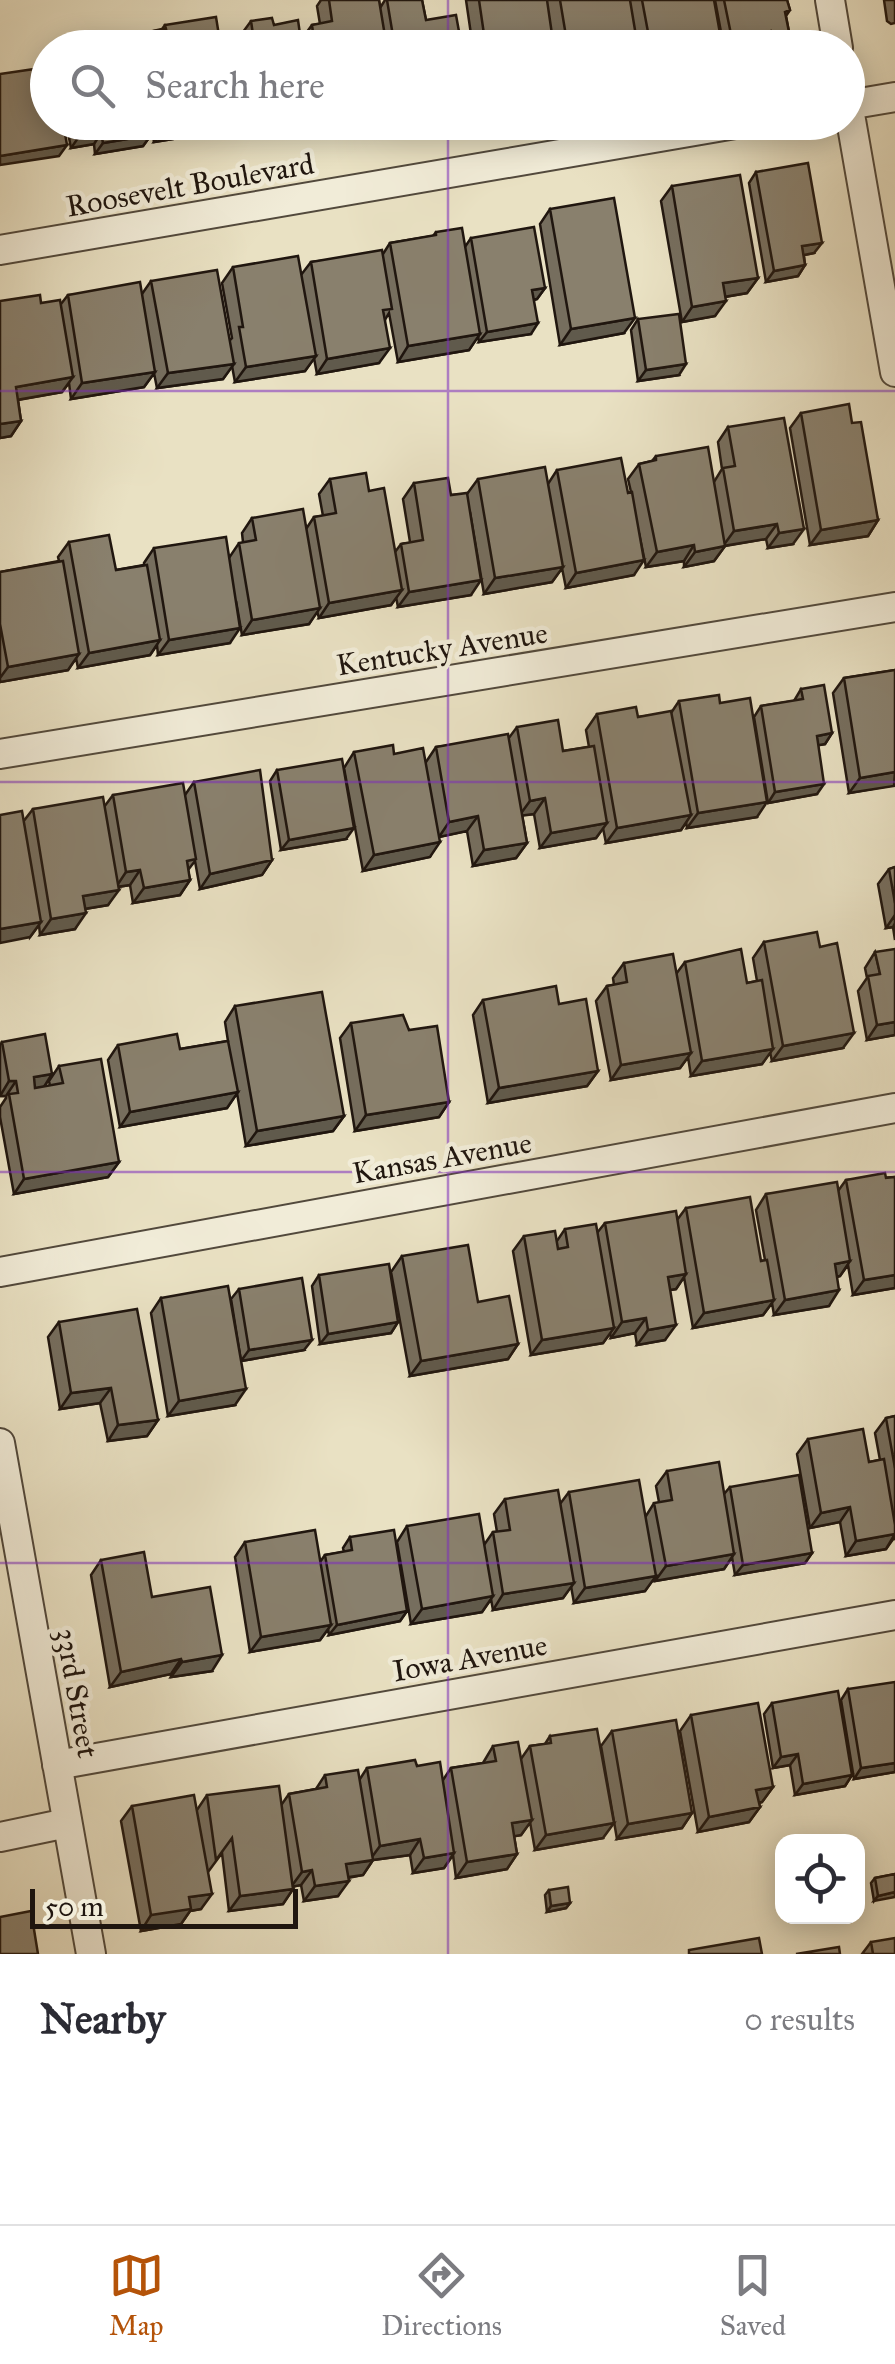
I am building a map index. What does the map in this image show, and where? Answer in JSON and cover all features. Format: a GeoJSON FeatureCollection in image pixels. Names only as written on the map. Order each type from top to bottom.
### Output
{"type":"FeatureCollection","features":[{"type":"Feature","properties":{"kind":"street"},"geometry":{"type":"LineString","coordinates":[[830,0],[835,30]]}},
{"type":"Feature","properties":{"kind":"street"},"geometry":{"type":"LineString","coordinates":[[865,101],[895,97]]}},
{"type":"Feature","properties":{"kind":"street","name":"Roosevelt Boulevard"},"geometry":{"type":"LineString","coordinates":[[0,250],[641,140]]}},
{"type":"Feature","properties":{"kind":"street"},"geometry":{"type":"LineString","coordinates":[[854,140],[895,372]]}},
{"type":"Feature","properties":{"kind":"street","name":"Kentucky Avenue"},"geometry":{"type":"LineString","coordinates":[[0,754],[895,608]]}},
{"type":"Feature","properties":{"kind":"street","name":"Kansas Avenue"},"geometry":{"type":"LineString","coordinates":[[0,1272],[895,1108]]}},
{"type":"Feature","properties":{"kind":"street","name":"33rd Street"},"geometry":{"type":"LineString","coordinates":[[0,1443],[91,1954]]}},
{"type":"Feature","properties":{"kind":"street","name":"Iowa Avenue"},"geometry":{"type":"LineString","coordinates":[[57,1765],[895,1615]]}},
{"type":"Feature","properties":{"kind":"street"},"geometry":{"type":"LineString","coordinates":[[0,1837],[68,1824]]}},
{"type":"Feature","properties":{"kind":"building"},"geometry":{"type":"Polygon","coordinates":[[[329,0],[379,0],[384,30],[313,30],[312,25],[332,21],[329,0]]]}},
{"type":"Feature","properties":{"kind":"building"},"geometry":{"type":"Polygon","coordinates":[[[387,0],[422,0],[426,20],[456,15],[459,30],[392,30],[387,0]]]}},
{"type":"Feature","properties":{"kind":"building"},"geometry":{"type":"Polygon","coordinates":[[[479,0],[547,0],[551,30],[483,30],[479,0]]]}},
{"type":"Feature","properties":{"kind":"building"},"geometry":{"type":"Polygon","coordinates":[[[560,0],[630,0],[635,30],[565,30],[560,0]]]}},
{"type":"Feature","properties":{"kind":"building"},"geometry":{"type":"Polygon","coordinates":[[[642,0],[714,0],[719,30],[648,30],[642,0]]]}},
{"type":"Feature","properties":{"kind":"building"},"geometry":{"type":"Polygon","coordinates":[[[724,0],[787,0],[789,30],[730,30],[724,0]]]}},
{"type":"Feature","properties":{"kind":"building"},"geometry":{"type":"Polygon","coordinates":[[[216,17],[218,30],[160,30],[166,29],[165,25],[216,17]]]}},
{"type":"Feature","properties":{"kind":"building"},"geometry":{"type":"Polygon","coordinates":[[[272,18],[274,25],[298,20],[299,30],[252,30],[251,21],[272,18]]]}},
{"type":"Feature","properties":{"kind":"building"},"geometry":{"type":"Polygon","coordinates":[[[30,70],[30,140],[66,140],[67,145],[0,156],[0,74],[30,70]]]}},
{"type":"Feature","properties":{"kind":"building"},"geometry":{"type":"Polygon","coordinates":[[[808,163],[822,243],[802,246],[805,265],[774,271],[756,172],[808,163]]]}},
{"type":"Feature","properties":{"kind":"building"},"geometry":{"type":"Polygon","coordinates":[[[740,175],[758,278],[723,283],[726,301],[692,307],[672,186],[740,175]]]}},
{"type":"Feature","properties":{"kind":"building"},"geometry":{"type":"Polygon","coordinates":[[[614,198],[635,318],[571,329],[550,209],[614,198]]]}},
{"type":"Feature","properties":{"kind":"building"},"geometry":{"type":"Polygon","coordinates":[[[534,227],[545,288],[532,290],[538,323],[487,332],[471,238],[534,227]]]}},
{"type":"Feature","properties":{"kind":"building"},"geometry":{"type":"Polygon","coordinates":[[[462,228],[480,334],[408,346],[390,243],[462,228]]]}},
{"type":"Feature","properties":{"kind":"building"},"geometry":{"type":"Polygon","coordinates":[[[382,250],[392,309],[383,310],[390,348],[327,359],[311,262],[382,250]]]}},
{"type":"Feature","properties":{"kind":"building"},"geometry":{"type":"Polygon","coordinates":[[[298,256],[316,356],[246,367],[233,267],[298,256]]]}},
{"type":"Feature","properties":{"kind":"building"},"geometry":{"type":"Polygon","coordinates":[[[217,270],[234,364],[168,373],[151,281],[217,270]]]}},
{"type":"Feature","properties":{"kind":"building"},"geometry":{"type":"Polygon","coordinates":[[[140,282],[155,372],[82,383],[68,295],[140,282]]]}},
{"type":"Feature","properties":{"kind":"building"},"geometry":{"type":"Polygon","coordinates":[[[40,295],[41,303],[60,300],[73,377],[16,387],[21,421],[0,424],[0,301],[40,295]]]}},
{"type":"Feature","properties":{"kind":"building"},"geometry":{"type":"Polygon","coordinates":[[[679,314],[686,364],[646,370],[638,319],[679,314]]]}},
{"type":"Feature","properties":{"kind":"building"},"geometry":{"type":"Polygon","coordinates":[[[849,404],[852,423],[861,422],[878,520],[821,530],[801,413],[849,404]]]}},
{"type":"Feature","properties":{"kind":"building"},"geometry":{"type":"Polygon","coordinates":[[[784,418],[804,529],[779,533],[777,524],[734,531],[723,468],[735,466],[728,427],[784,418]]]}},
{"type":"Feature","properties":{"kind":"building"},"geometry":{"type":"Polygon","coordinates":[[[708,447],[725,546],[695,552],[694,545],[657,552],[639,464],[656,460],[656,456],[708,447]]]}},
{"type":"Feature","properties":{"kind":"building"},"geometry":{"type":"Polygon","coordinates":[[[621,458],[628,493],[632,492],[644,560],[576,573],[557,470],[621,458]]]}},
{"type":"Feature","properties":{"kind":"building"},"geometry":{"type":"Polygon","coordinates":[[[545,467],[563,567],[495,578],[478,479],[545,467]]]}},
{"type":"Feature","properties":{"kind":"building"},"geometry":{"type":"Polygon","coordinates":[[[366,473],[369,491],[384,488],[402,590],[329,603],[314,517],[336,513],[330,479],[366,473]]]}},
{"type":"Feature","properties":{"kind":"building"},"geometry":{"type":"Polygon","coordinates":[[[448,478],[451,495],[467,493],[481,580],[409,592],[401,544],[423,540],[414,483],[448,478]]]}},
{"type":"Feature","properties":{"kind":"building"},"geometry":{"type":"Polygon","coordinates":[[[303,509],[320,608],[252,620],[239,543],[256,540],[252,518],[303,509]]]}},
{"type":"Feature","properties":{"kind":"building"},"geometry":{"type":"Polygon","coordinates":[[[109,535],[116,570],[147,565],[160,640],[89,653],[69,542],[109,535]]]}},
{"type":"Feature","properties":{"kind":"building"},"geometry":{"type":"Polygon","coordinates":[[[226,537],[240,628],[169,640],[154,548],[226,537]]]}},
{"type":"Feature","properties":{"kind":"building"},"geometry":{"type":"Polygon","coordinates":[[[63,561],[79,654],[8,667],[0,624],[0,572],[63,561]]]}},
{"type":"Feature","properties":{"kind":"building"},"geometry":{"type":"Polygon","coordinates":[[[895,670],[895,772],[860,778],[844,678],[895,670]]]}},
{"type":"Feature","properties":{"kind":"building"},"geometry":{"type":"Polygon","coordinates":[[[824,685],[832,733],[817,736],[824,784],[775,792],[761,706],[803,699],[801,689],[824,685]]]}},
{"type":"Feature","properties":{"kind":"building"},"geometry":{"type":"Polygon","coordinates":[[[719,695],[720,703],[750,698],[767,802],[698,813],[679,701],[719,695]]]}},
{"type":"Feature","properties":{"kind":"building"},"geometry":{"type":"Polygon","coordinates":[[[636,707],[638,717],[671,711],[691,815],[617,828],[597,714],[636,707]]]}},
{"type":"Feature","properties":{"kind":"building"},"geometry":{"type":"Polygon","coordinates":[[[558,720],[563,751],[594,746],[607,823],[551,833],[545,798],[530,801],[517,727],[558,720]]]}},
{"type":"Feature","properties":{"kind":"building"},"geometry":{"type":"Polygon","coordinates":[[[508,734],[527,843],[484,850],[478,816],[449,822],[436,747],[508,734]]]}},
{"type":"Feature","properties":{"kind":"building"},"geometry":{"type":"Polygon","coordinates":[[[393,745],[394,754],[423,748],[440,842],[374,855],[354,752],[393,745]]]}},
{"type":"Feature","properties":{"kind":"building"},"geometry":{"type":"Polygon","coordinates":[[[342,759],[354,828],[289,840],[277,770],[342,759]]]}},
{"type":"Feature","properties":{"kind":"building"},"geometry":{"type":"Polygon","coordinates":[[[260,770],[272,860],[210,874],[194,782],[260,770]]]}},
{"type":"Feature","properties":{"kind":"building"},"geometry":{"type":"Polygon","coordinates":[[[183,783],[196,859],[187,861],[190,880],[144,888],[140,870],[126,872],[113,795],[183,783]]]}},
{"type":"Feature","properties":{"kind":"building"},"geometry":{"type":"Polygon","coordinates":[[[103,797],[119,890],[83,896],[86,913],[51,919],[33,809],[103,797]]]}},
{"type":"Feature","properties":{"kind":"building"},"geometry":{"type":"Polygon","coordinates":[[[22,811],[41,922],[0,929],[0,815],[22,811]]]}},
{"type":"Feature","properties":{"kind":"building"},"geometry":{"type":"Polygon","coordinates":[[[895,867],[895,903],[889,869],[895,867]]]}},
{"type":"Feature","properties":{"kind":"building"},"geometry":{"type":"Polygon","coordinates":[[[817,932],[820,947],[837,943],[854,1033],[783,1046],[764,942],[817,932]]]}},
{"type":"Feature","properties":{"kind":"building"},"geometry":{"type":"Polygon","coordinates":[[[741,949],[747,983],[762,980],[773,1049],[702,1061],[685,962],[741,949]]]}},
{"type":"Feature","properties":{"kind":"building"},"geometry":{"type":"Polygon","coordinates":[[[895,949],[895,1022],[877,1025],[868,976],[880,974],[875,952],[895,949]]]}},
{"type":"Feature","properties":{"kind":"building"},"geometry":{"type":"Polygon","coordinates":[[[673,954],[691,1053],[621,1065],[607,986],[627,982],[624,963],[673,954]]]}},
{"type":"Feature","properties":{"kind":"building"},"geometry":{"type":"Polygon","coordinates":[[[556,986],[559,1004],[586,999],[598,1071],[499,1088],[483,1000],[556,986]]]}},
{"type":"Feature","properties":{"kind":"building"},"geometry":{"type":"Polygon","coordinates":[[[322,992],[344,1116],[257,1131],[235,1006],[322,992]]]}},
{"type":"Feature","properties":{"kind":"building"},"geometry":{"type":"Polygon","coordinates":[[[403,1015],[409,1030],[437,1026],[449,1102],[366,1115],[351,1023],[403,1015]]]}},
{"type":"Feature","properties":{"kind":"building"},"geometry":{"type":"Polygon","coordinates":[[[45,1034],[52,1074],[34,1077],[35,1088],[63,1083],[59,1066],[101,1059],[119,1162],[24,1179],[9,1094],[18,1093],[16,1081],[9,1081],[2,1042],[45,1034]]]}},
{"type":"Feature","properties":{"kind":"building"},"geometry":{"type":"Polygon","coordinates":[[[177,1034],[180,1049],[228,1041],[238,1092],[130,1112],[118,1045],[177,1034]]]}},
{"type":"Feature","properties":{"kind":"building"},"geometry":{"type":"Polygon","coordinates":[[[885,1173],[886,1178],[895,1177],[895,1275],[864,1280],[846,1180],[885,1173]]]}},
{"type":"Feature","properties":{"kind":"building"},"geometry":{"type":"Polygon","coordinates":[[[837,1182],[850,1261],[835,1264],[839,1290],[785,1300],[766,1194],[837,1182]]]}},
{"type":"Feature","properties":{"kind":"building"},"geometry":{"type":"Polygon","coordinates":[[[750,1197],[761,1261],[767,1260],[774,1300],[704,1313],[686,1208],[750,1197]]]}},
{"type":"Feature","properties":{"kind":"building"},"geometry":{"type":"Polygon","coordinates":[[[676,1211],[686,1274],[668,1277],[676,1325],[648,1330],[646,1318],[622,1322],[605,1223],[676,1211]]]}},
{"type":"Feature","properties":{"kind":"building"},"geometry":{"type":"Polygon","coordinates":[[[596,1224],[614,1328],[542,1340],[524,1236],[555,1231],[558,1249],[568,1247],[565,1229],[596,1224]]]}},
{"type":"Feature","properties":{"kind":"building"},"geometry":{"type":"Polygon","coordinates":[[[468,1245],[478,1302],[509,1296],[518,1344],[421,1361],[402,1256],[468,1245]]]}},
{"type":"Feature","properties":{"kind":"building"},"geometry":{"type":"Polygon","coordinates":[[[389,1264],[398,1322],[328,1334],[319,1275],[389,1264]]]}},
{"type":"Feature","properties":{"kind":"building"},"geometry":{"type":"Polygon","coordinates":[[[302,1278],[312,1340],[249,1350],[239,1289],[302,1278]]]}},
{"type":"Feature","properties":{"kind":"building"},"geometry":{"type":"Polygon","coordinates":[[[228,1286],[246,1389],[179,1401],[161,1298],[228,1286]]]}},
{"type":"Feature","properties":{"kind":"building"},"geometry":{"type":"Polygon","coordinates":[[[137,1309],[158,1420],[118,1425],[111,1388],[71,1393],[59,1322],[137,1309]]]}},
{"type":"Feature","properties":{"kind":"building"},"geometry":{"type":"Polygon","coordinates":[[[895,1416],[895,1468],[886,1418],[895,1416]]]}},
{"type":"Feature","properties":{"kind":"building"},"geometry":{"type":"Polygon","coordinates":[[[863,1429],[869,1462],[884,1459],[895,1534],[856,1541],[850,1507],[821,1513],[808,1439],[863,1429]]]}},
{"type":"Feature","properties":{"kind":"building"},"geometry":{"type":"Polygon","coordinates":[[[719,1462],[734,1554],[666,1566],[654,1503],[672,1500],[667,1471],[719,1462]]]}},
{"type":"Feature","properties":{"kind":"building"},"geometry":{"type":"Polygon","coordinates":[[[799,1475],[812,1553],[743,1565],[730,1487],[799,1475]]]}},
{"type":"Feature","properties":{"kind":"building"},"geometry":{"type":"Polygon","coordinates":[[[639,1480],[656,1576],[585,1588],[569,1492],[639,1480]]]}},
{"type":"Feature","properties":{"kind":"building"},"geometry":{"type":"Polygon","coordinates":[[[558,1490],[574,1583],[503,1594],[493,1532],[510,1530],[505,1499],[558,1490]]]}},
{"type":"Feature","properties":{"kind":"building"},"geometry":{"type":"Polygon","coordinates":[[[479,1514],[493,1596],[422,1609],[407,1526],[479,1514]]]}},
{"type":"Feature","properties":{"kind":"building"},"geometry":{"type":"Polygon","coordinates":[[[315,1530],[331,1625],[261,1637],[245,1542],[315,1530]]]}},
{"type":"Feature","properties":{"kind":"building"},"geometry":{"type":"Polygon","coordinates":[[[394,1530],[407,1611],[337,1625],[325,1555],[352,1550],[350,1537],[394,1530]]]}},
{"type":"Feature","properties":{"kind":"building"},"geometry":{"type":"Polygon","coordinates":[[[144,1552],[152,1597],[210,1587],[222,1655],[121,1672],[101,1560],[144,1552]]]}},
{"type":"Feature","properties":{"kind":"building"},"geometry":{"type":"Polygon","coordinates":[[[895,1682],[895,1763],[861,1768],[848,1689],[895,1682]]]}},
{"type":"Feature","properties":{"kind":"building"},"geometry":{"type":"Polygon","coordinates":[[[838,1691],[852,1775],[803,1784],[798,1754],[781,1757],[772,1703],[838,1691]]]}},
{"type":"Feature","properties":{"kind":"building"},"geometry":{"type":"Polygon","coordinates":[[[758,1703],[773,1787],[756,1790],[760,1807],[709,1817],[691,1715],[758,1703]]]}},
{"type":"Feature","properties":{"kind":"building"},"geometry":{"type":"Polygon","coordinates":[[[676,1720],[692,1813],[628,1824],[612,1731],[676,1720]]]}},
{"type":"Feature","properties":{"kind":"building"},"geometry":{"type":"Polygon","coordinates":[[[597,1729],[614,1823],[546,1835],[530,1746],[551,1743],[550,1736],[597,1729]]]}},
{"type":"Feature","properties":{"kind":"building"},"geometry":{"type":"Polygon","coordinates":[[[518,1742],[532,1820],[512,1823],[517,1854],[467,1862],[451,1768],[496,1761],[493,1746],[518,1742]]]}},
{"type":"Feature","properties":{"kind":"building"},"geometry":{"type":"Polygon","coordinates":[[[415,1760],[417,1766],[440,1762],[454,1853],[424,1858],[420,1839],[380,1846],[367,1768],[415,1760]]]}},
{"type":"Feature","properties":{"kind":"building"},"geometry":{"type":"Polygon","coordinates":[[[358,1770],[373,1860],[346,1864],[349,1881],[315,1886],[312,1870],[302,1872],[289,1794],[327,1787],[325,1775],[358,1770]]]}},
{"type":"Feature","properties":{"kind":"building"},"geometry":{"type":"Polygon","coordinates":[[[279,1786],[293,1889],[240,1896],[232,1838],[216,1860],[207,1795],[279,1786]]]}},
{"type":"Feature","properties":{"kind":"building"},"geometry":{"type":"Polygon","coordinates":[[[194,1795],[212,1894],[189,1897],[191,1909],[151,1915],[132,1806],[194,1795]]]}},
{"type":"Feature","properties":{"kind":"building"},"geometry":{"type":"Polygon","coordinates":[[[895,1874],[895,1892],[878,1896],[875,1878],[895,1874]]]}},
{"type":"Feature","properties":{"kind":"building"},"geometry":{"type":"Polygon","coordinates":[[[568,1887],[570,1903],[551,1906],[549,1890],[568,1887]]]}},
{"type":"Feature","properties":{"kind":"building"},"geometry":{"type":"Polygon","coordinates":[[[31,1911],[38,1954],[0,1954],[0,1917],[31,1911]]]}},
{"type":"Feature","properties":{"kind":"building"},"geometry":{"type":"Polygon","coordinates":[[[759,1938],[762,1954],[689,1954],[689,1950],[759,1938]]]}},
{"type":"Feature","properties":{"kind":"building"},"geometry":{"type":"Polygon","coordinates":[[[895,1938],[895,1954],[873,1954],[871,1942],[895,1938]]]}},
{"type":"Feature","properties":{"kind":"building"},"geometry":{"type":"Polygon","coordinates":[[[839,1947],[840,1954],[796,1954],[839,1947]]]}}]}
